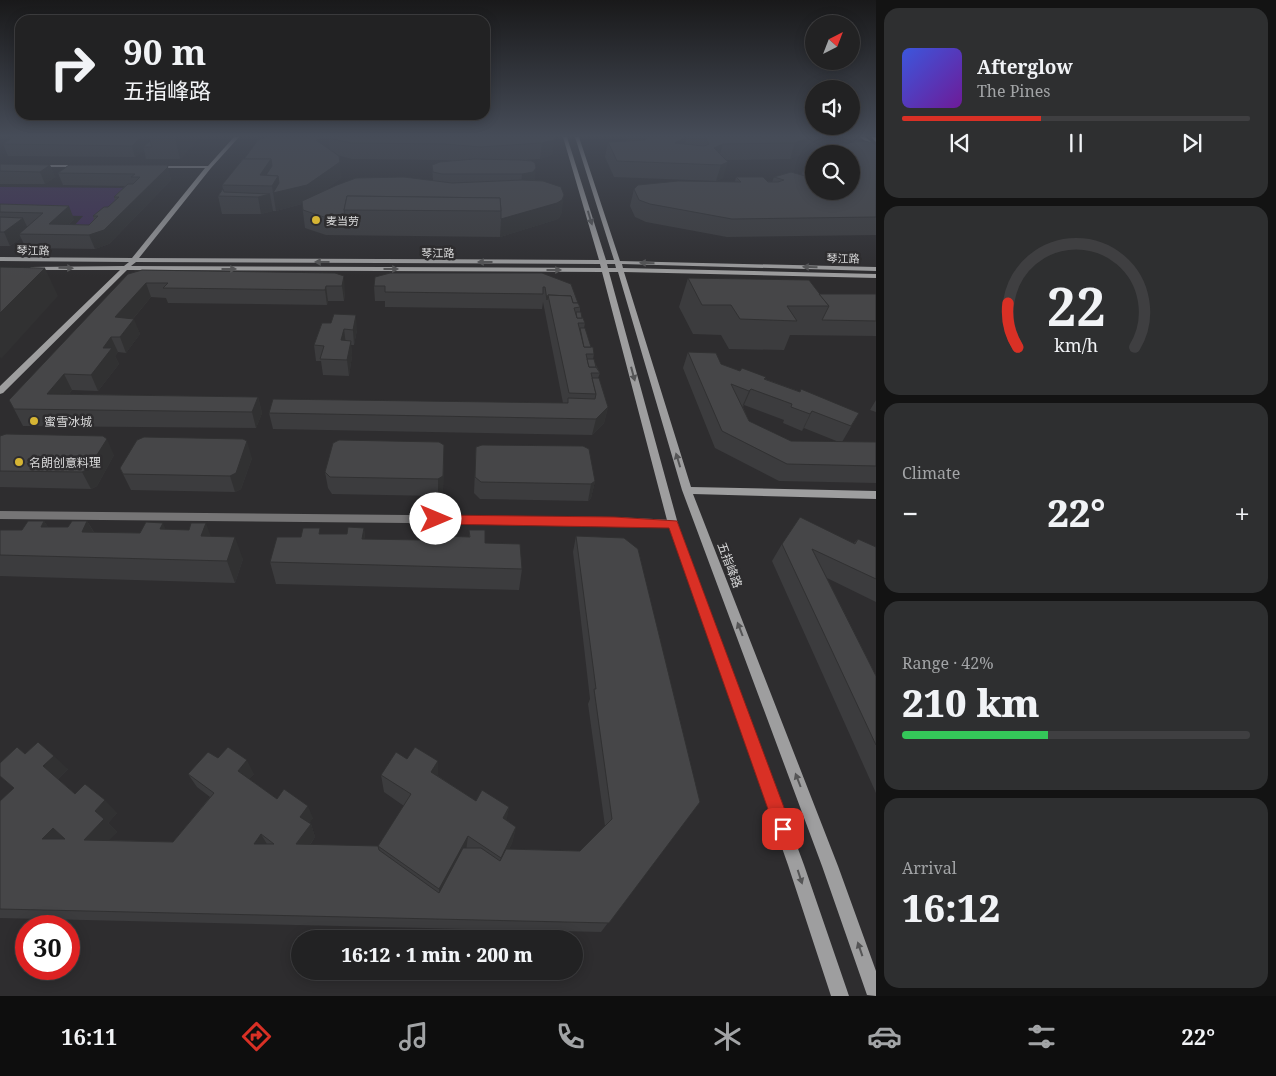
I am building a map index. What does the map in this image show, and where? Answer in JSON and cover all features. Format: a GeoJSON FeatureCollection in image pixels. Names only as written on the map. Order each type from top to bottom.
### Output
{"type":"FeatureCollection","features":[{"type":"Feature","properties":{"kind":"main road"},"geometry":{"type":"LineString","coordinates":[[0,391],[133,261],[196,183]]}},
{"type":"Feature","properties":{"kind":"main road"},"geometry":{"type":"LineString","coordinates":[[579,183],[604,266],[673,524],[793,855],[840,996]]}},
{"type":"Feature","properties":{"kind":"main road","name":"五指峰路"},"geometry":{"type":"LineString","coordinates":[[592,183],[687,490],[830,866],[876,995]]}},
{"type":"Feature","properties":{"kind":"main road","name":"琴江路"},"geometry":{"type":"LineString","coordinates":[[0,260],[604,266]]}},
{"type":"Feature","properties":{"kind":"main road","name":"琴江路"},"geometry":{"type":"LineString","coordinates":[[619,266],[876,276]]}},
{"type":"Feature","properties":{"kind":"main road","name":"琴江路"},"geometry":{"type":"LineString","coordinates":[[29,268],[619,266],[876,269]]}},
{"type":"Feature","properties":{"kind":"main road"},"geometry":{"type":"LineString","coordinates":[[687,490],[876,494]]}},
{"type":"Feature","properties":{"kind":"street"},"geometry":{"type":"LineString","coordinates":[[0,515],[614,521],[673,524]]}},
{"type":"Feature","properties":{"kind":"shaded area"},"geometry":{"type":"Polygon","coordinates":[[[0,187],[133,188],[88,235],[66,235],[83,216],[0,214],[0,187]]]}},
{"type":"Feature","properties":{"kind":"building"},"geometry":{"type":"Polygon","coordinates":[[[151,183],[104,230],[89,235],[19,234],[43,213],[0,212],[0,204],[69,206],[49,224],[89,225],[98,216],[93,216],[104,207],[108,207],[119,197],[114,197],[128,184],[151,183]]]}},
{"type":"Feature","properties":{"kind":"building"},"geometry":{"type":"Polygon","coordinates":[[[223,183],[274,183],[272,186],[222,185],[223,183]]]}},
{"type":"Feature","properties":{"kind":"building"},"geometry":{"type":"Polygon","coordinates":[[[279,183],[309,183],[307,185],[273,193],[279,183]]]}},
{"type":"Feature","properties":{"kind":"building"},"geometry":{"type":"Polygon","coordinates":[[[550,183],[561,187],[564,195],[562,200],[557,203],[501,219],[500,198],[347,196],[344,210],[345,217],[324,217],[303,210],[302,201],[337,185],[550,183]]]}},
{"type":"Feature","properties":{"kind":"building"},"geometry":{"type":"Polygon","coordinates":[[[805,183],[805,200],[860,200],[860,183],[876,183],[876,217],[732,219],[650,204],[639,200],[634,189],[638,185],[805,183]]]}},
{"type":"Feature","properties":{"kind":"building"},"geometry":{"type":"Polygon","coordinates":[[[223,189],[224,192],[270,194],[258,197],[218,196],[223,189]]]}},
{"type":"Feature","properties":{"kind":"building"},"geometry":{"type":"Polygon","coordinates":[[[347,196],[500,198],[501,211],[344,210],[347,196]]]}},
{"type":"Feature","properties":{"kind":"building"},"geometry":{"type":"Polygon","coordinates":[[[0,217],[23,218],[4,232],[0,232],[0,217]]]}},
{"type":"Feature","properties":{"kind":"building"},"geometry":{"type":"Polygon","coordinates":[[[0,267],[45,268],[0,313],[0,267]]]}},
{"type":"Feature","properties":{"kind":"building"},"geometry":{"type":"Polygon","coordinates":[[[142,270],[335,273],[344,276],[342,286],[326,286],[325,290],[163,288],[168,283],[146,283],[115,317],[134,319],[120,337],[111,337],[103,348],[112,348],[91,375],[64,374],[47,394],[258,397],[252,412],[14,409],[9,400],[128,274],[142,270]]]}},
{"type":"Feature","properties":{"kind":"building"},"geometry":{"type":"Polygon","coordinates":[[[390,273],[542,273],[571,284],[578,303],[573,303],[571,296],[548,295],[547,300],[545,287],[543,287],[543,294],[385,292],[385,286],[374,286],[375,277],[390,273]]]}},
{"type":"Feature","properties":{"kind":"building"},"geometry":{"type":"Polygon","coordinates":[[[688,278],[809,280],[829,306],[787,306],[797,321],[740,319],[731,305],[702,305],[688,278]]]}},
{"type":"Feature","properties":{"kind":"building"},"geometry":{"type":"Polygon","coordinates":[[[819,294],[876,294],[876,321],[822,320],[829,306],[819,294]]]}},
{"type":"Feature","properties":{"kind":"building"},"geometry":{"type":"Polygon","coordinates":[[[548,295],[571,296],[573,303],[578,303],[580,307],[574,308],[577,318],[583,318],[585,323],[578,323],[584,347],[593,347],[594,354],[586,354],[589,367],[596,367],[600,373],[591,373],[596,394],[569,393],[548,295]]]}},
{"type":"Feature","properties":{"kind":"building"},"geometry":{"type":"Polygon","coordinates":[[[576,312],[581,312],[582,318],[577,318],[576,312]]]}},
{"type":"Feature","properties":{"kind":"building"},"geometry":{"type":"Polygon","coordinates":[[[334,314],[356,315],[353,330],[344,329],[341,340],[351,341],[347,360],[320,359],[324,346],[314,345],[322,323],[331,323],[334,314]]]}},
{"type":"Feature","properties":{"kind":"building"},"geometry":{"type":"Polygon","coordinates":[[[580,328],[585,328],[591,347],[584,347],[580,328]]]}},
{"type":"Feature","properties":{"kind":"building"},"geometry":{"type":"Polygon","coordinates":[[[688,352],[716,353],[721,364],[740,371],[742,368],[766,377],[764,379],[800,392],[801,389],[859,413],[851,426],[812,411],[810,414],[791,407],[792,404],[731,384],[749,421],[791,441],[876,442],[876,466],[787,464],[722,431],[688,352]]]}},
{"type":"Feature","properties":{"kind":"building"},"geometry":{"type":"Polygon","coordinates":[[[587,359],[594,359],[596,367],[589,367],[587,359]]]}},
{"type":"Feature","properties":{"kind":"building"},"geometry":{"type":"Polygon","coordinates":[[[592,378],[599,378],[608,407],[596,419],[269,413],[273,399],[568,403],[568,398],[595,399],[596,394],[592,378]]]}},
{"type":"Feature","properties":{"kind":"building"},"geometry":{"type":"Polygon","coordinates":[[[6,434],[103,436],[107,439],[88,469],[82,472],[0,471],[0,436],[6,434]]]}},
{"type":"Feature","properties":{"kind":"building"},"geometry":{"type":"Polygon","coordinates":[[[144,437],[243,439],[247,441],[236,473],[230,476],[123,474],[120,468],[137,440],[144,437]]]}},
{"type":"Feature","properties":{"kind":"building"},"geometry":{"type":"Polygon","coordinates":[[[339,440],[439,442],[444,445],[443,476],[438,479],[330,477],[325,472],[333,443],[339,440]]]}},
{"type":"Feature","properties":{"kind":"building"},"geometry":{"type":"Polygon","coordinates":[[[482,445],[583,446],[589,449],[595,481],[591,484],[481,482],[475,477],[476,447],[482,445]]]}},
{"type":"Feature","properties":{"kind":"building"},"geometry":{"type":"Polygon","coordinates":[[[800,517],[855,544],[858,539],[876,547],[876,579],[812,549],[876,676],[876,745],[782,544],[800,517]]]}},
{"type":"Feature","properties":{"kind":"building"},"geometry":{"type":"Polygon","coordinates":[[[28,521],[44,521],[41,527],[68,527],[72,521],[87,521],[82,532],[140,533],[146,522],[163,523],[160,529],[189,530],[191,523],[206,523],[201,536],[235,537],[227,561],[0,555],[0,530],[22,530],[28,521]]]}},
{"type":"Feature","properties":{"kind":"building"},"geometry":{"type":"Polygon","coordinates":[[[348,527],[364,528],[362,539],[422,540],[423,529],[440,530],[440,536],[470,537],[469,530],[485,530],[485,543],[520,544],[522,569],[270,562],[277,537],[301,537],[303,528],[320,528],[319,534],[347,534],[348,527]]]}},
{"type":"Feature","properties":{"kind":"building"},"geometry":{"type":"Polygon","coordinates":[[[576,536],[624,538],[638,549],[700,802],[609,923],[0,909],[0,801],[14,788],[0,776],[0,763],[17,747],[25,754],[38,742],[54,756],[43,766],[75,794],[85,784],[105,800],[95,811],[104,819],[84,840],[173,842],[214,793],[188,774],[208,752],[218,758],[228,747],[247,760],[238,771],[277,799],[284,789],[308,806],[300,817],[311,824],[296,844],[378,846],[379,850],[439,893],[463,848],[481,848],[500,861],[506,849],[580,851],[612,819],[594,689],[596,689],[576,536]],[[53,828],[42,839],[65,839],[53,828]],[[261,834],[254,844],[274,844],[261,834]]]}},
{"type":"Feature","properties":{"kind":"building"},"geometry":{"type":"Polygon","coordinates":[[[415,747],[438,761],[431,772],[476,801],[482,790],[509,807],[503,818],[516,827],[501,858],[468,836],[439,889],[378,846],[411,794],[381,775],[396,752],[407,759],[415,747]]]}},
{"type":"Feature","properties":{"kind":"place","name":"麦当劳"},"geometry":{"type":"Point","coordinates":[316,220]}},
{"type":"Feature","properties":{"kind":"place","name":"蜜雪冰城"},"geometry":{"type":"Point","coordinates":[34,421]}},
{"type":"Feature","properties":{"kind":"place","name":"名朗创意料理"},"geometry":{"type":"Point","coordinates":[19,462]}},
{"type":"Feature","properties":{"kind":"route"},"geometry":{"type":"LineString","coordinates":[[436,519],[614,521],[673,524],[783,829]]}}]}
